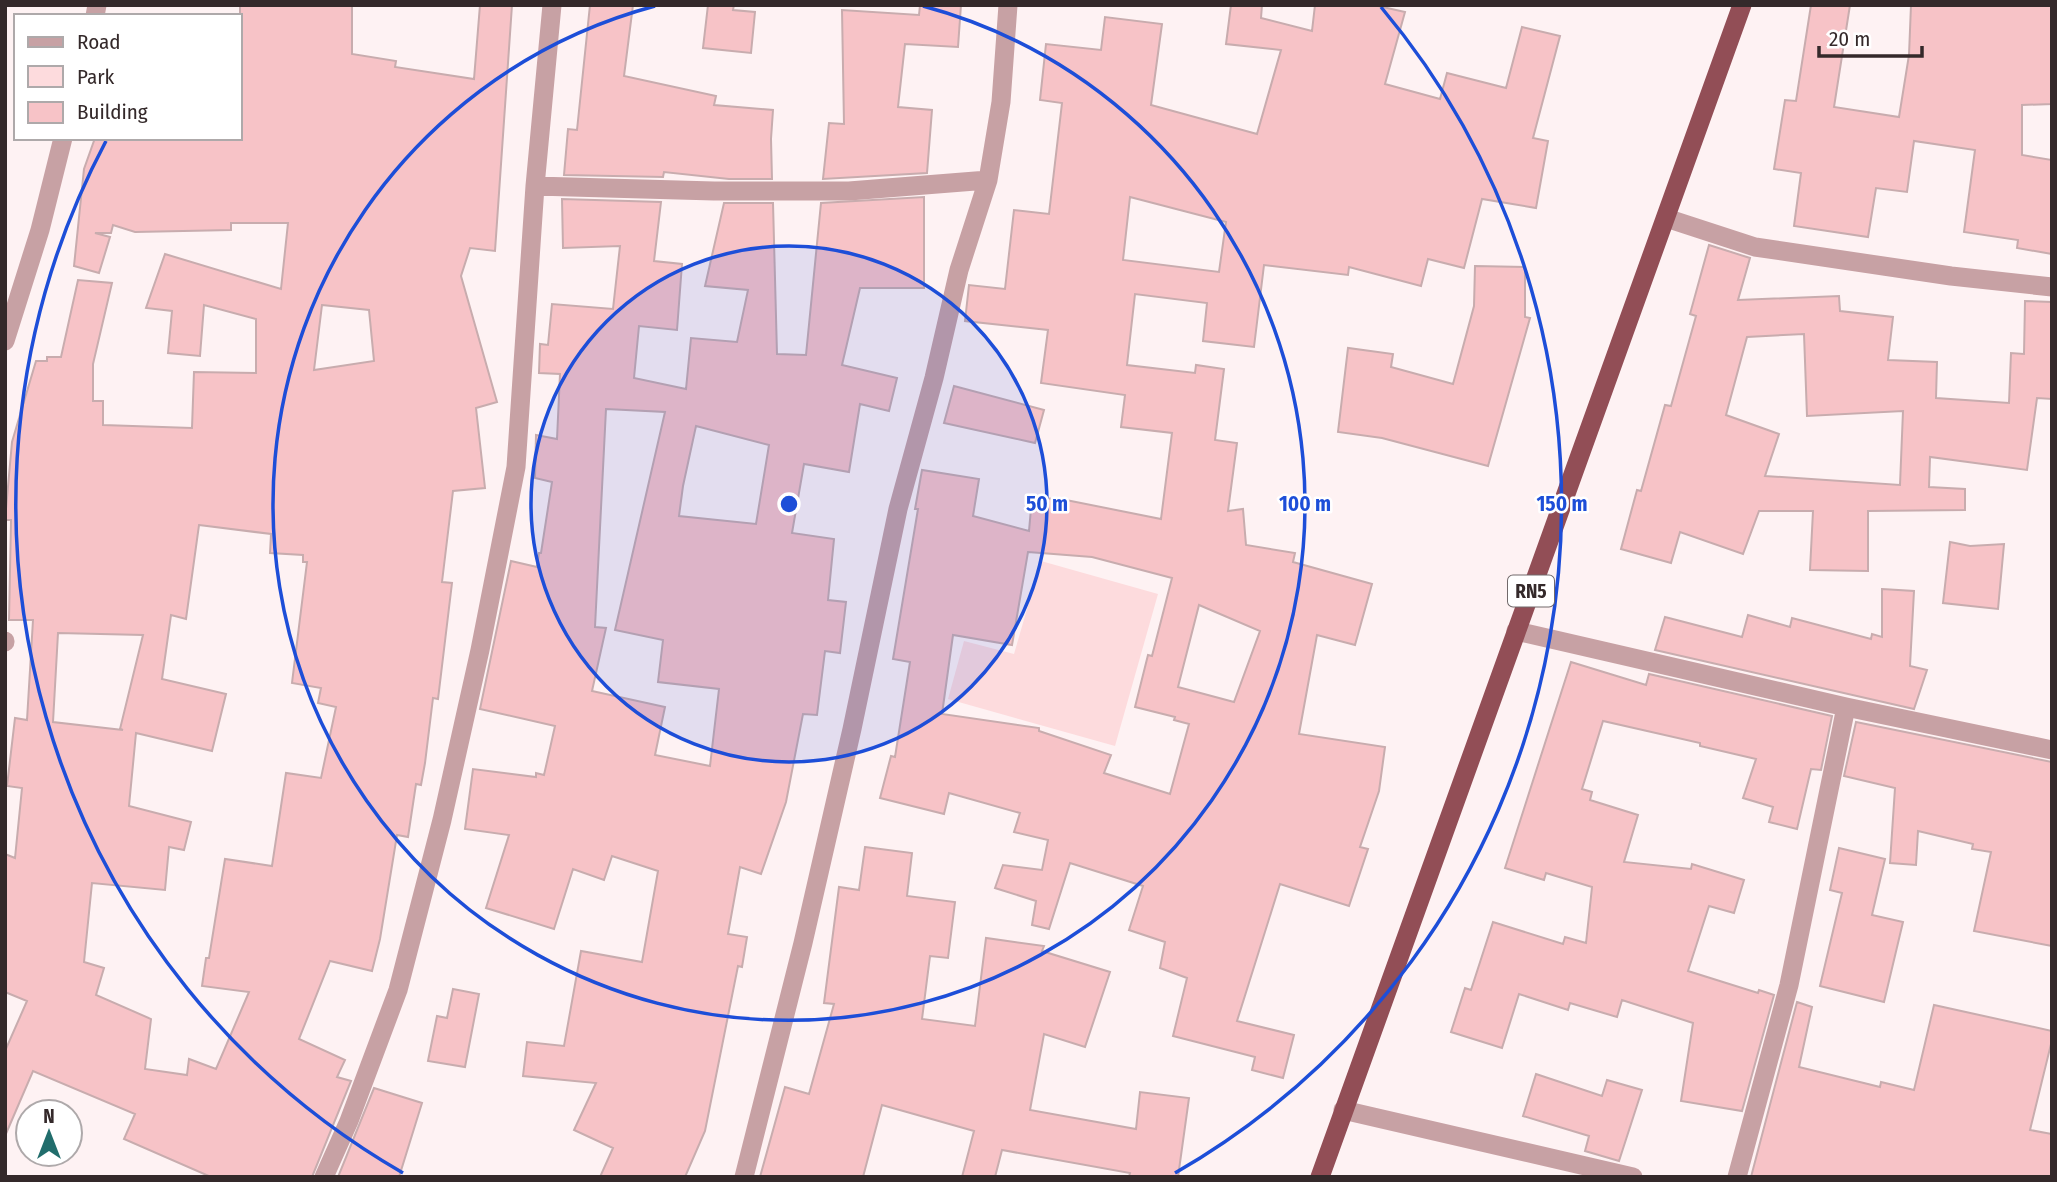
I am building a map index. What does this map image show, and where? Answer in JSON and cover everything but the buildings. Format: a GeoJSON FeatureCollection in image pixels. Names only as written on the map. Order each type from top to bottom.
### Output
{"type":"FeatureCollection","features":[{"type":"Feature","properties":{"kind":"highway","name":"RN5"},"geometry":{"type":"LineString","coordinates":[[1320,1177],[1742,5]]}},
{"type":"Feature","properties":{"kind":"street"},"geometry":{"type":"LineString","coordinates":[[324,1177],[349,1121],[398,990],[442,820],[480,650],[516,467],[535,186],[552,5]]}},
{"type":"Feature","properties":{"kind":"street"},"geometry":{"type":"LineString","coordinates":[[744,1177],[831,823],[898,509],[934,378],[959,270],[988,180],[1001,102],[1008,5]]}},
{"type":"Feature","properties":{"kind":"street"},"geometry":{"type":"LineString","coordinates":[[5,341],[40,230],[62,140]]}},
{"type":"Feature","properties":{"kind":"street"},"geometry":{"type":"LineString","coordinates":[[535,186],[714,191],[849,191],[988,180]]}},
{"type":"Feature","properties":{"kind":"street"},"geometry":{"type":"LineString","coordinates":[[1666,218],[1755,247],[1951,276],[2052,287]]}},
{"type":"Feature","properties":{"kind":"street"},"geometry":{"type":"LineString","coordinates":[[1516,631],[1846,707],[2052,750]]}},
{"type":"Feature","properties":{"kind":"street"},"geometry":{"type":"LineString","coordinates":[[1737,1177],[1789,985],[1846,707]]}},
{"type":"Feature","properties":{"kind":"street"},"geometry":{"type":"LineString","coordinates":[[1343,1110],[1633,1177]]}},
{"type":"Feature","properties":{"kind":"green space"},"geometry":{"type":"Polygon","coordinates":[[[1041,561],[1158,594],[1115,746],[948,699],[964,641],[1014,654],[1041,561]]]}}]}
